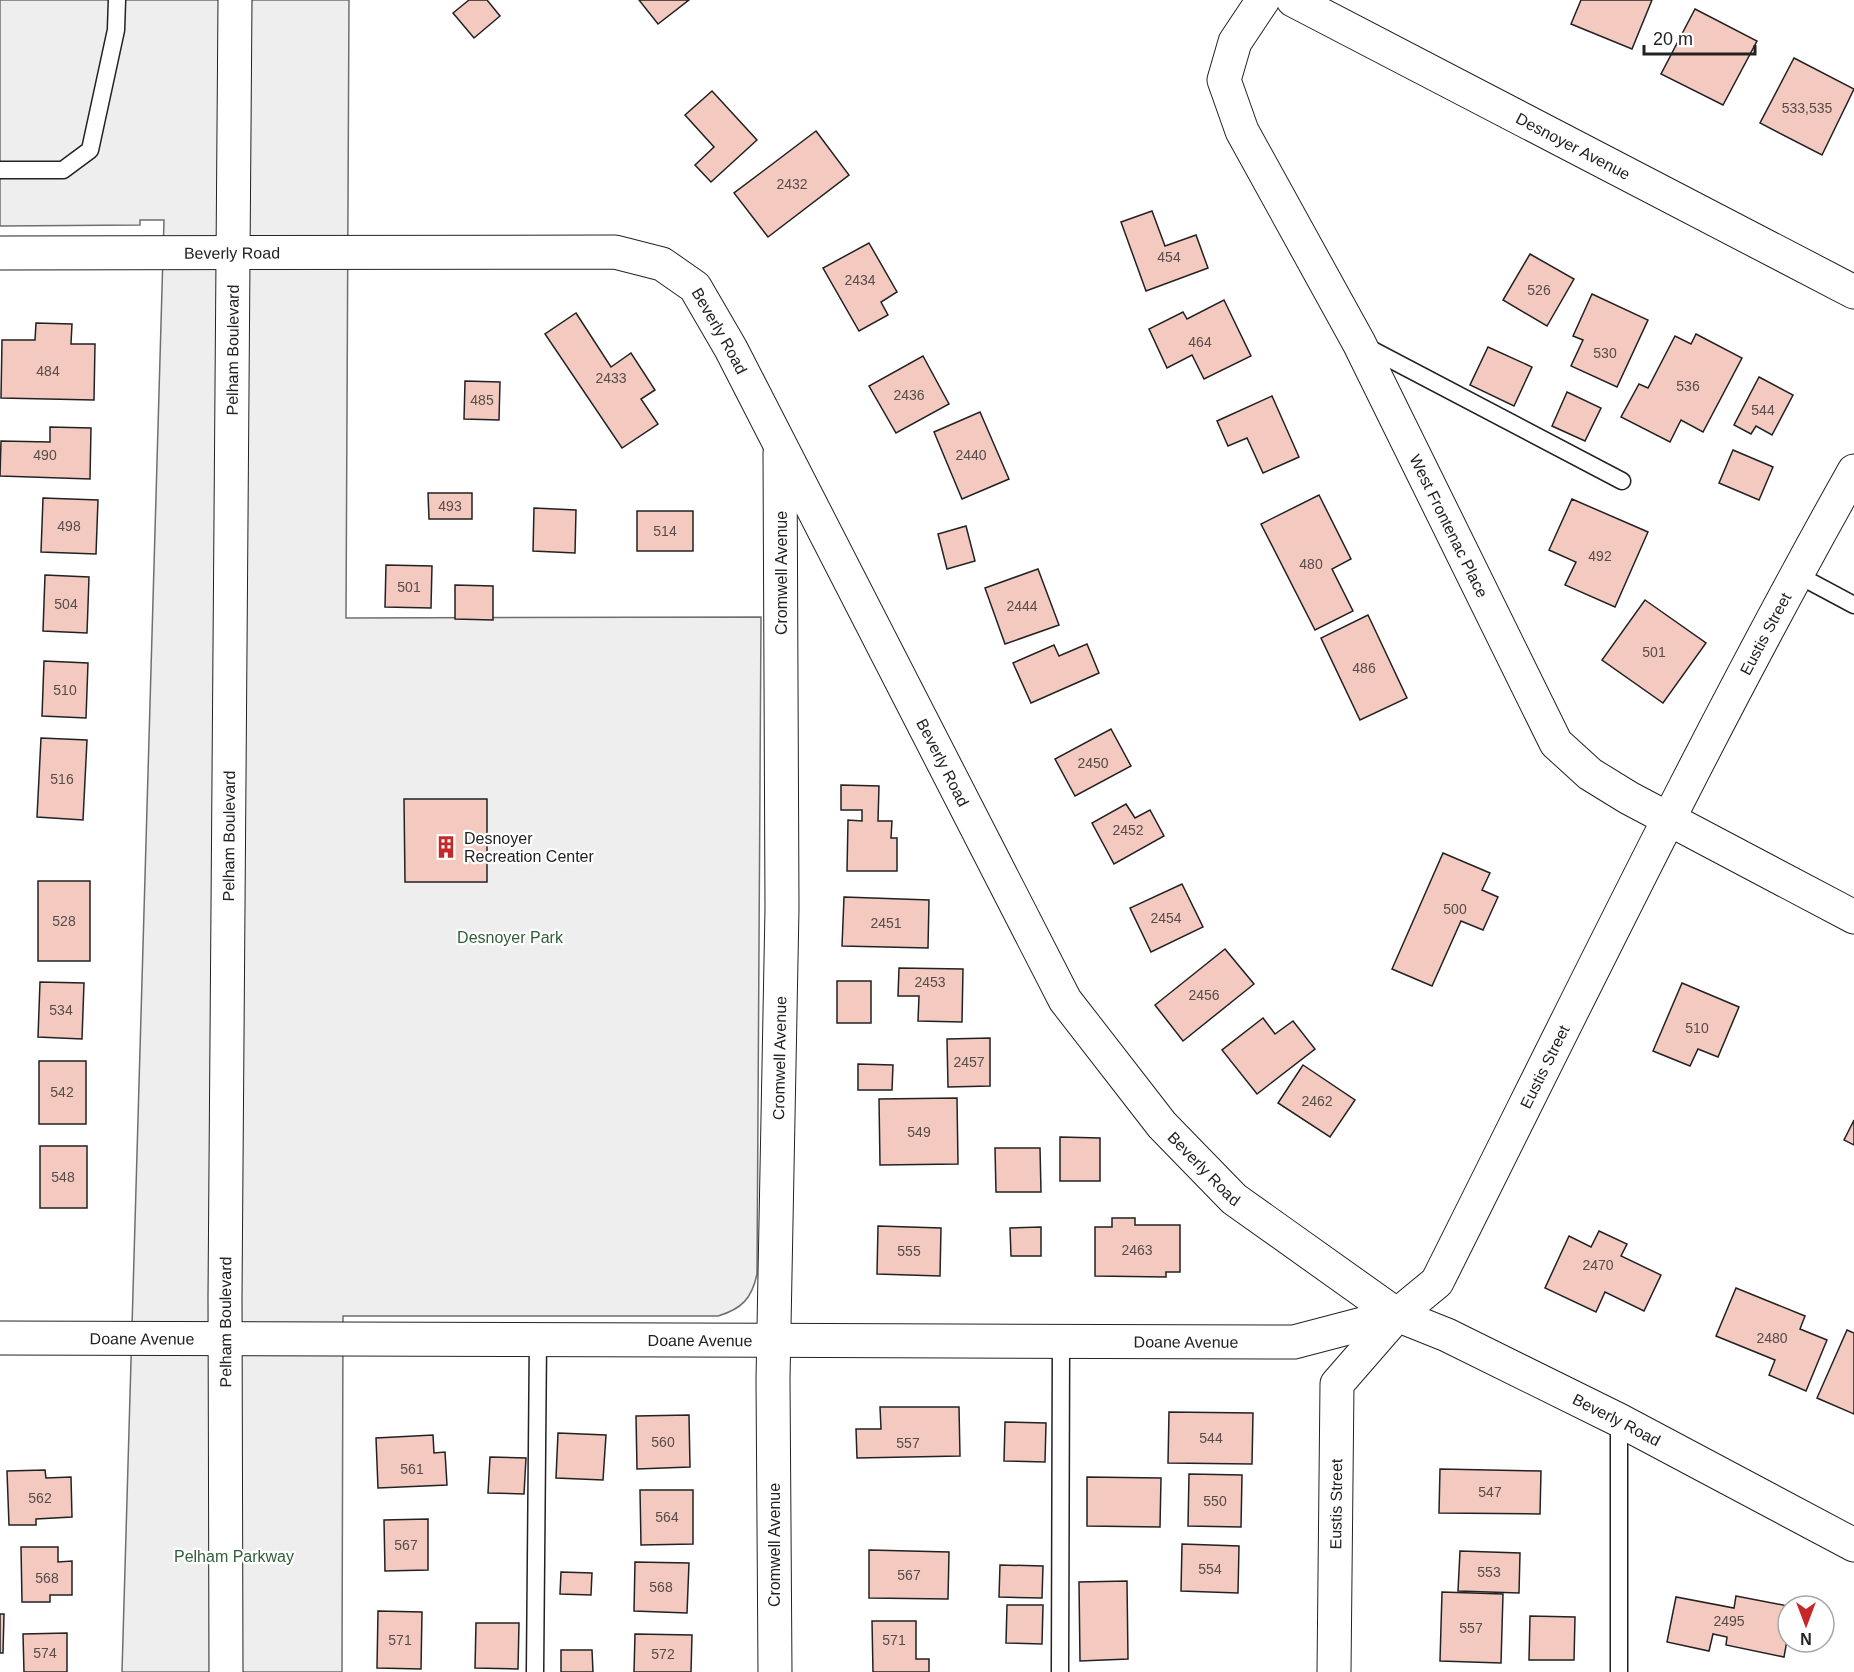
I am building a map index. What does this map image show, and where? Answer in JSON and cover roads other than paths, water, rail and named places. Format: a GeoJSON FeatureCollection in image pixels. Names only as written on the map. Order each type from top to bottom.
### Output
{"type":"FeatureCollection","features":[{"type":"Feature","properties":{"kind":"street","name":"Pelham Boulevard"},"geometry":{"type":"LineString","coordinates":[[226,1672],[225,1339],[235,0]]}},
{"type":"Feature","properties":{"kind":"street","name":"West Frontenac Place"},"geometry":{"type":"LineString","coordinates":[[1263,0],[1235,42],[1224,80],[1242,131],[1359,343],[1557,743],[1590,774],[1854,916]]}},
{"type":"Feature","properties":{"kind":"street","name":"Desnoyer Avenue"},"geometry":{"type":"LineString","coordinates":[[1293,0],[1854,292]]}},
{"type":"Feature","properties":{"kind":"street","name":"Beverly Road"},"geometry":{"type":"LineString","coordinates":[[0,253],[615,252],[662,264],[695,287],[731,349],[1065,1000],[1162,1125],[1234,1199],[1398,1315],[1447,1335],[1619,1420],[1854,1545]]}},
{"type":"Feature","properties":{"kind":"street","name":"Cromwell Avenue"},"geometry":{"type":"LineString","coordinates":[[775,1672],[774,1342],[782,908],[780,446]]}},
{"type":"Feature","properties":{"kind":"street","name":"Eustis Street"},"geometry":{"type":"LineString","coordinates":[[1334,1672],[1337,1384],[1398,1315],[1437,1282],[1670,818],[1796,574],[1854,471]]}},
{"type":"Feature","properties":{"kind":"street","name":"Doane Avenue"},"geometry":{"type":"LineString","coordinates":[[0,1338],[1294,1342],[1398,1315]]}},
{"type":"Feature","properties":{"kind":"lane"},"geometry":{"type":"LineString","coordinates":[[0,170],[63,170],[90,150],[116,30],[117,0]]}},
{"type":"Feature","properties":{"kind":"lane"},"geometry":{"type":"LineString","coordinates":[[1359,343],[1622,481]]}},
{"type":"Feature","properties":{"kind":"lane"},"geometry":{"type":"LineString","coordinates":[[1796,574],[1854,605]]}},
{"type":"Feature","properties":{"kind":"lane"},"geometry":{"type":"LineString","coordinates":[[535,1672],[538,1339]]}},
{"type":"Feature","properties":{"kind":"lane"},"geometry":{"type":"LineString","coordinates":[[1060,1672],[1061,1340]]}},
{"type":"Feature","properties":{"kind":"lane"},"geometry":{"type":"LineString","coordinates":[[1619,1420],[1619,1672]]}},
{"type":"Feature","properties":{"kind":"place","name":"Desnoyer Recreation Center"},"geometry":{"type":"Point","coordinates":[446,847]}},
{"type":"Feature","properties":{"kind":"park label","name":"Desnoyer Park"},"geometry":{"type":"Point","coordinates":[510,937]}},
{"type":"Feature","properties":{"kind":"park label","name":"Pelham Parkway"},"geometry":{"type":"Point","coordinates":[234,1556]}}]}
